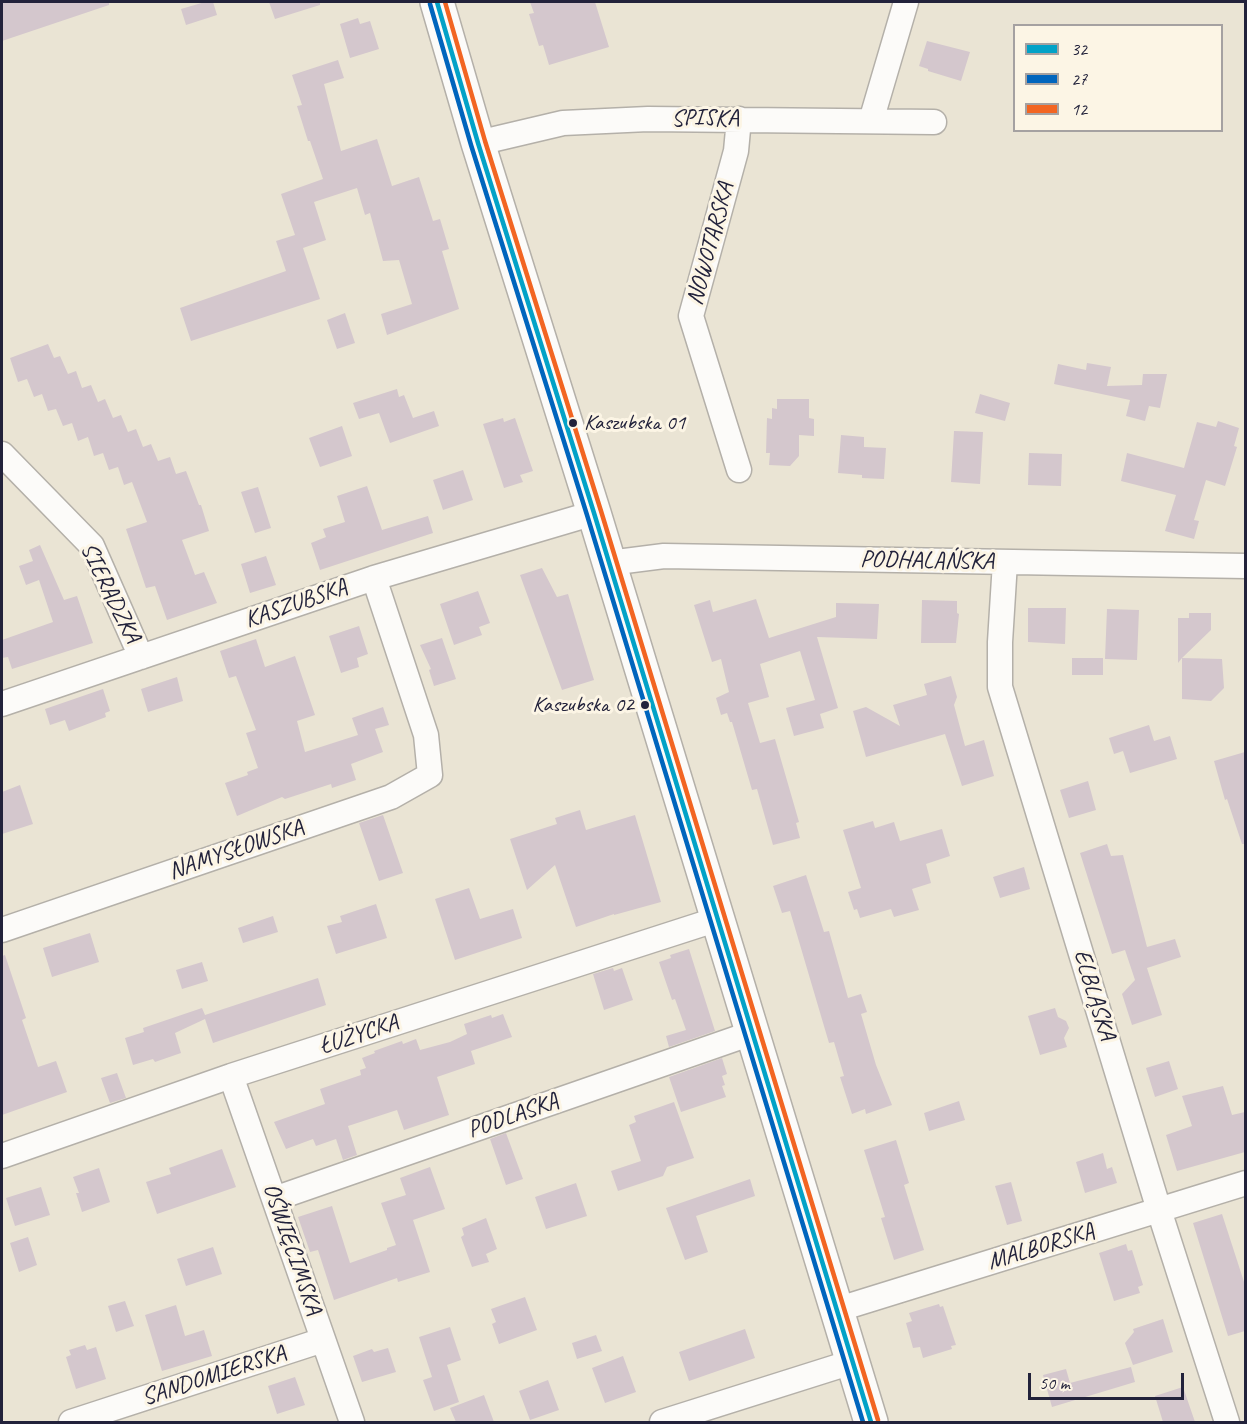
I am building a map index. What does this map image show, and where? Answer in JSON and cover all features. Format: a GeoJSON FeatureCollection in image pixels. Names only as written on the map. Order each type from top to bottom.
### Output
{"type":"FeatureCollection","features":[{"type":"Feature","properties":{"kind":"main road"},"geometry":{"type":"LineString","coordinates":[[437,2],[478,143],[594,513],[871,1422]]}},
{"type":"Feature","properties":{"kind":"street"},"geometry":{"type":"LineString","coordinates":[[871,121],[906,2]]}},
{"type":"Feature","properties":{"kind":"street","name":"SPISKA"},"geometry":{"type":"LineString","coordinates":[[478,143],[563,123],[648,119],[934,122]]}},
{"type":"Feature","properties":{"kind":"street","name":"NOWOTARSKA"},"geometry":{"type":"LineString","coordinates":[[739,119],[736,151],[691,316],[739,470]]}},
{"type":"Feature","properties":{"kind":"street","name":"SIERADZKA"},"geometry":{"type":"LineString","coordinates":[[2,454],[92,546],[141,657]]}},
{"type":"Feature","properties":{"kind":"street","name":"KASZUBSKA"},"geometry":{"type":"LineString","coordinates":[[2,704],[374,578],[594,513]]}},
{"type":"Feature","properties":{"kind":"street","name":"PODHALAŃSKA"},"geometry":{"type":"LineString","coordinates":[[609,563],[664,556],[1245,566]]}},
{"type":"Feature","properties":{"kind":"street","name":"ELBLĄSKA"},"geometry":{"type":"LineString","coordinates":[[1005,562],[1000,687],[1227,1422]]}},
{"type":"Feature","properties":{"kind":"street","name":"NAMYSŁOWSKA"},"geometry":{"type":"LineString","coordinates":[[2,930],[391,797],[430,775],[426,735],[374,578]]}},
{"type":"Feature","properties":{"kind":"street","name":"ŁUŻYCKA"},"geometry":{"type":"LineString","coordinates":[[2,1156],[231,1076],[717,919]]}},
{"type":"Feature","properties":{"kind":"street","name":"PODLASKA"},"geometry":{"type":"LineString","coordinates":[[274,1199],[752,1033]]}},
{"type":"Feature","properties":{"kind":"street","name":"OŚWIĘCIMSKA"},"geometry":{"type":"LineString","coordinates":[[231,1076],[352,1422]]}},
{"type":"Feature","properties":{"kind":"street","name":"MALBORSKA"},"geometry":{"type":"LineString","coordinates":[[836,1310],[1245,1183]]}},
{"type":"Feature","properties":{"kind":"street","name":"SANDOMIERSKA"},"geometry":{"type":"LineString","coordinates":[[71,1422],[323,1340]]}},
{"type":"Feature","properties":{"kind":"street"},"geometry":{"type":"LineString","coordinates":[[662,1422],[852,1362]]}},
{"type":"Feature","properties":{"kind":"building"},"geometry":{"type":"Polygon","coordinates":[[[2,2],[109,2],[109,5],[2,41],[2,2]]]}},
{"type":"Feature","properties":{"kind":"building"},"geometry":{"type":"Polygon","coordinates":[[[213,2],[217,15],[186,25],[181,9],[213,2]]]}},
{"type":"Feature","properties":{"kind":"building"},"geometry":{"type":"Polygon","coordinates":[[[269,2],[320,2],[320,5],[275,19],[269,2]]]}},
{"type":"Feature","properties":{"kind":"building"},"geometry":{"type":"Polygon","coordinates":[[[530,2],[595,2],[609,47],[549,65],[543,45],[539,46],[529,14],[534,13],[530,2]]]}},
{"type":"Feature","properties":{"kind":"building"},"geometry":{"type":"Polygon","coordinates":[[[358,18],[360,24],[370,21],[379,49],[350,58],[340,24],[358,18]]]}},
{"type":"Feature","properties":{"kind":"building"},"geometry":{"type":"Polygon","coordinates":[[[927,41],[970,52],[961,81],[919,66],[927,41]]]}},
{"type":"Feature","properties":{"kind":"building"},"geometry":{"type":"Polygon","coordinates":[[[338,60],[344,78],[324,84],[341,151],[377,139],[392,186],[419,177],[433,221],[440,219],[449,249],[442,251],[459,309],[387,335],[381,314],[412,304],[399,260],[383,261],[370,213],[365,215],[357,188],[314,202],[326,240],[303,248],[320,299],[191,341],[180,308],[286,271],[276,241],[295,235],[281,194],[323,179],[297,106],[302,105],[292,75],[338,60]]]}},
{"type":"Feature","properties":{"kind":"building"},"geometry":{"type":"Polygon","coordinates":[[[345,313],[355,343],[337,349],[327,320],[345,313]]]}},
{"type":"Feature","properties":{"kind":"building"},"geometry":{"type":"Polygon","coordinates":[[[48,344],[54,358],[60,356],[68,374],[76,371],[82,388],[91,385],[98,402],[105,399],[113,418],[121,415],[128,432],[136,429],[143,447],[151,444],[158,461],[170,457],[176,474],[186,471],[199,505],[201,505],[209,531],[182,540],[195,575],[204,572],[217,603],[167,620],[155,586],[146,588],[126,529],[147,522],[132,482],[124,485],[118,467],[109,470],[103,453],[94,456],[88,437],[78,441],[72,423],[63,426],[56,409],[48,411],[42,394],[34,397],[27,379],[18,382],[10,358],[48,344]]]}},
{"type":"Feature","properties":{"kind":"building"},"geometry":{"type":"Polygon","coordinates":[[[1087,363],[1111,367],[1107,386],[1142,385],[1143,374],[1167,374],[1160,408],[1149,406],[1145,421],[1126,416],[1130,400],[1054,384],[1058,364],[1086,370],[1087,363]]]}},
{"type":"Feature","properties":{"kind":"building"},"geometry":{"type":"Polygon","coordinates":[[[397,389],[399,397],[404,395],[413,418],[434,411],[439,426],[390,443],[379,413],[359,419],[353,403],[397,389]]]}},
{"type":"Feature","properties":{"kind":"building"},"geometry":{"type":"Polygon","coordinates":[[[980,394],[1010,403],[1005,421],[975,413],[980,394]]]}},
{"type":"Feature","properties":{"kind":"building"},"geometry":{"type":"Polygon","coordinates":[[[777,399],[809,399],[809,418],[814,419],[814,436],[799,435],[799,456],[790,466],[769,465],[770,453],[766,453],[767,418],[772,419],[772,408],[777,409],[777,399]]]}},
{"type":"Feature","properties":{"kind":"building"},"geometry":{"type":"Polygon","coordinates":[[[503,418],[504,422],[515,418],[533,471],[520,475],[523,482],[504,488],[483,424],[503,418]]]}},
{"type":"Feature","properties":{"kind":"building"},"geometry":{"type":"Polygon","coordinates":[[[1218,421],[1239,428],[1234,446],[1237,447],[1225,486],[1206,480],[1194,520],[1199,521],[1194,539],[1165,531],[1176,495],[1121,481],[1127,453],[1184,468],[1197,422],[1216,427],[1218,421]]]}},
{"type":"Feature","properties":{"kind":"building"},"geometry":{"type":"Polygon","coordinates":[[[342,426],[352,456],[320,467],[309,438],[342,426]]]}},
{"type":"Feature","properties":{"kind":"building"},"geometry":{"type":"Polygon","coordinates":[[[954,431],[983,432],[980,484],[951,482],[954,431]]]}},
{"type":"Feature","properties":{"kind":"building"},"geometry":{"type":"Polygon","coordinates":[[[841,435],[864,437],[864,447],[886,448],[884,479],[862,478],[862,475],[838,473],[841,435]]]}},
{"type":"Feature","properties":{"kind":"building"},"geometry":{"type":"Polygon","coordinates":[[[1029,453],[1062,454],[1061,486],[1028,485],[1029,453]]]}},
{"type":"Feature","properties":{"kind":"building"},"geometry":{"type":"Polygon","coordinates":[[[463,470],[473,500],[443,510],[433,480],[463,470]]]}},
{"type":"Feature","properties":{"kind":"building"},"geometry":{"type":"Polygon","coordinates":[[[367,486],[382,530],[428,516],[433,533],[320,570],[311,543],[326,537],[323,529],[345,522],[337,496],[367,486]]]}},
{"type":"Feature","properties":{"kind":"building"},"geometry":{"type":"Polygon","coordinates":[[[258,487],[271,528],[255,533],[241,492],[258,487]]]}},
{"type":"Feature","properties":{"kind":"building"},"geometry":{"type":"Polygon","coordinates":[[[40,545],[64,600],[77,596],[93,643],[12,669],[8,657],[2,658],[2,640],[53,622],[39,580],[26,585],[19,566],[33,561],[29,550],[40,545]]]}},
{"type":"Feature","properties":{"kind":"building"},"geometry":{"type":"Polygon","coordinates":[[[266,556],[276,585],[250,593],[241,564],[266,556]]]}},
{"type":"Feature","properties":{"kind":"building"},"geometry":{"type":"Polygon","coordinates":[[[542,568],[557,597],[568,594],[594,680],[562,690],[520,575],[542,568]]]}},
{"type":"Feature","properties":{"kind":"building"},"geometry":{"type":"Polygon","coordinates":[[[478,591],[490,623],[479,627],[482,635],[454,645],[440,604],[478,591]]]}},
{"type":"Feature","properties":{"kind":"building"},"geometry":{"type":"Polygon","coordinates":[[[756,599],[769,638],[836,617],[836,603],[879,604],[877,639],[817,637],[838,708],[820,714],[824,728],[794,736],[786,708],[815,700],[800,651],[760,664],[769,697],[748,703],[760,743],[775,739],[799,822],[796,823],[800,838],[773,845],[757,789],[752,790],[732,722],[727,713],[721,715],[716,698],[729,692],[721,659],[712,662],[694,605],[710,600],[713,612],[756,599]]]}},
{"type":"Feature","properties":{"kind":"building"},"geometry":{"type":"Polygon","coordinates":[[[922,600],[957,601],[957,613],[959,614],[956,643],[921,643],[922,600]]]}},
{"type":"Feature","properties":{"kind":"building"},"geometry":{"type":"Polygon","coordinates":[[[1028,608],[1066,608],[1065,644],[1028,642],[1028,608]]]}},
{"type":"Feature","properties":{"kind":"building"},"geometry":{"type":"Polygon","coordinates":[[[1107,609],[1139,610],[1137,660],[1105,659],[1107,609]]]}},
{"type":"Feature","properties":{"kind":"building"},"geometry":{"type":"Polygon","coordinates":[[[1189,613],[1211,613],[1211,630],[1178,663],[1178,618],[1189,618],[1189,613]]]}},
{"type":"Feature","properties":{"kind":"building"},"geometry":{"type":"Polygon","coordinates":[[[359,626],[368,654],[357,658],[359,667],[341,673],[329,636],[359,626]]]}},
{"type":"Feature","properties":{"kind":"building"},"geometry":{"type":"Polygon","coordinates":[[[442,638],[456,679],[434,686],[429,670],[431,669],[420,645],[442,638]]]}},
{"type":"Feature","properties":{"kind":"building"},"geometry":{"type":"Polygon","coordinates":[[[256,639],[265,667],[295,656],[315,715],[297,721],[305,752],[358,735],[352,718],[383,707],[389,725],[375,729],[383,752],[351,764],[356,780],[332,788],[331,784],[285,799],[282,797],[237,816],[225,783],[248,775],[247,772],[258,768],[246,733],[256,730],[236,676],[229,678],[220,651],[256,639]]]}},
{"type":"Feature","properties":{"kind":"building"},"geometry":{"type":"Polygon","coordinates":[[[1072,658],[1103,658],[1103,675],[1072,675],[1072,658]]]}},
{"type":"Feature","properties":{"kind":"building"},"geometry":{"type":"Polygon","coordinates":[[[1182,658],[1222,659],[1224,688],[1211,701],[1182,699],[1182,658]]]}},
{"type":"Feature","properties":{"kind":"building"},"geometry":{"type":"Polygon","coordinates":[[[951,676],[957,697],[954,705],[965,746],[984,740],[994,776],[962,786],[945,734],[866,757],[853,711],[866,707],[900,726],[893,705],[927,695],[924,684],[951,676]]]}},
{"type":"Feature","properties":{"kind":"building"},"geometry":{"type":"Polygon","coordinates":[[[177,677],[183,701],[148,712],[141,689],[177,677]]]}},
{"type":"Feature","properties":{"kind":"building"},"geometry":{"type":"Polygon","coordinates":[[[103,689],[110,711],[105,713],[106,717],[69,731],[65,720],[50,725],[45,709],[103,689]]]}},
{"type":"Feature","properties":{"kind":"building"},"geometry":{"type":"Polygon","coordinates":[[[1149,725],[1154,741],[1170,736],[1177,759],[1130,773],[1123,751],[1114,754],[1109,738],[1149,725]]]}},
{"type":"Feature","properties":{"kind":"building"},"geometry":{"type":"Polygon","coordinates":[[[1245,752],[1245,844],[1242,844],[1227,799],[1225,800],[1214,761],[1245,752]]]}},
{"type":"Feature","properties":{"kind":"building"},"geometry":{"type":"Polygon","coordinates":[[[1088,781],[1096,810],[1069,818],[1060,790],[1088,781]]]}},
{"type":"Feature","properties":{"kind":"building"},"geometry":{"type":"Polygon","coordinates":[[[20,785],[33,824],[2,834],[2,792],[20,785]]]}},
{"type":"Feature","properties":{"kind":"building"},"geometry":{"type":"Polygon","coordinates":[[[580,810],[586,830],[635,815],[661,902],[576,927],[555,865],[527,890],[510,839],[557,824],[555,818],[580,810]]]}},
{"type":"Feature","properties":{"kind":"building"},"geometry":{"type":"Polygon","coordinates":[[[383,815],[403,873],[379,881],[359,823],[383,815]]]}},
{"type":"Feature","properties":{"kind":"building"},"geometry":{"type":"Polygon","coordinates":[[[873,821],[875,828],[894,822],[900,841],[942,829],[950,856],[926,864],[931,883],[912,889],[919,910],[894,917],[891,909],[860,918],[857,909],[854,910],[848,892],[861,888],[843,830],[873,821]]]}},
{"type":"Feature","properties":{"kind":"building"},"geometry":{"type":"Polygon","coordinates":[[[1107,844],[1111,856],[1123,855],[1147,947],[1175,939],[1181,957],[1147,968],[1162,1015],[1132,1025],[1122,994],[1135,980],[1125,950],[1112,954],[1080,853],[1107,844]]]}},
{"type":"Feature","properties":{"kind":"building"},"geometry":{"type":"Polygon","coordinates":[[[1024,867],[1030,889],[1000,898],[993,877],[1024,867]]]}},
{"type":"Feature","properties":{"kind":"building"},"geometry":{"type":"Polygon","coordinates":[[[806,875],[824,932],[829,931],[848,998],[861,994],[867,1012],[861,1014],[876,1065],[892,1105],[866,1114],[865,1109],[852,1114],[840,1077],[844,1076],[834,1042],[829,1043],[790,911],[782,913],[773,886],[806,875]]]}},
{"type":"Feature","properties":{"kind":"building"},"geometry":{"type":"Polygon","coordinates":[[[469,888],[480,919],[513,909],[522,938],[455,960],[435,899],[469,888]]]}},
{"type":"Feature","properties":{"kind":"building"},"geometry":{"type":"Polygon","coordinates":[[[376,904],[387,938],[336,954],[327,926],[342,922],[340,916],[376,904]]]}},
{"type":"Feature","properties":{"kind":"building"},"geometry":{"type":"Polygon","coordinates":[[[273,916],[278,932],[243,943],[238,928],[273,916]]]}},
{"type":"Feature","properties":{"kind":"building"},"geometry":{"type":"Polygon","coordinates":[[[90,933],[99,962],[52,977],[43,948],[90,933]]]}},
{"type":"Feature","properties":{"kind":"building"},"geometry":{"type":"Polygon","coordinates":[[[689,949],[715,1031],[669,1047],[666,1036],[686,1030],[675,999],[672,1000],[659,962],[671,958],[670,955],[689,949]]]}},
{"type":"Feature","properties":{"kind":"building"},"geometry":{"type":"Polygon","coordinates":[[[5,955],[26,1018],[22,1020],[38,1067],[56,1061],[67,1092],[2,1115],[2,956],[5,955]]]}},
{"type":"Feature","properties":{"kind":"building"},"geometry":{"type":"Polygon","coordinates":[[[202,962],[208,981],[182,989],[176,970],[202,962]]]}},
{"type":"Feature","properties":{"kind":"building"},"geometry":{"type":"Polygon","coordinates":[[[613,968],[614,971],[622,968],[633,1000],[604,1010],[593,974],[613,968]]]}},
{"type":"Feature","properties":{"kind":"building"},"geometry":{"type":"Polygon","coordinates":[[[318,978],[326,1005],[213,1043],[205,1019],[175,1033],[181,1053],[155,1062],[153,1059],[133,1065],[125,1038],[144,1032],[143,1028],[202,1008],[205,1015],[318,978]]]}},
{"type":"Feature","properties":{"kind":"building"},"geometry":{"type":"Polygon","coordinates":[[[1055,1008],[1058,1017],[1066,1021],[1069,1028],[1064,1038],[1067,1047],[1040,1055],[1028,1016],[1055,1008]]]}},
{"type":"Feature","properties":{"kind":"building"},"geometry":{"type":"Polygon","coordinates":[[[503,1014],[512,1037],[471,1051],[475,1064],[437,1077],[449,1115],[404,1130],[397,1110],[348,1126],[357,1155],[343,1160],[336,1139],[316,1146],[313,1139],[286,1149],[274,1122],[325,1104],[320,1089],[361,1075],[360,1070],[366,1068],[362,1058],[402,1041],[403,1044],[416,1039],[420,1050],[450,1042],[467,1034],[464,1024],[491,1015],[492,1018],[503,1014]]]}},
{"type":"Feature","properties":{"kind":"building"},"geometry":{"type":"Polygon","coordinates":[[[722,1058],[727,1074],[722,1076],[725,1085],[722,1086],[726,1097],[681,1112],[669,1077],[722,1058]]]}},
{"type":"Feature","properties":{"kind":"building"},"geometry":{"type":"Polygon","coordinates":[[[1169,1061],[1178,1089],[1155,1097],[1146,1068],[1169,1061]]]}},
{"type":"Feature","properties":{"kind":"building"},"geometry":{"type":"Polygon","coordinates":[[[117,1073],[126,1098],[110,1103],[101,1078],[117,1073]]]}},
{"type":"Feature","properties":{"kind":"building"},"geometry":{"type":"Polygon","coordinates":[[[1223,1086],[1232,1115],[1245,1112],[1245,1152],[1177,1171],[1166,1135],[1192,1126],[1182,1096],[1223,1086]]]}},
{"type":"Feature","properties":{"kind":"building"},"geometry":{"type":"Polygon","coordinates":[[[959,1101],[965,1120],[929,1131],[924,1113],[959,1101]]]}},
{"type":"Feature","properties":{"kind":"building"},"geometry":{"type":"Polygon","coordinates":[[[674,1102],[694,1158],[667,1167],[663,1176],[618,1191],[611,1171],[641,1161],[629,1125],[636,1122],[634,1116],[674,1102]]]}},
{"type":"Feature","properties":{"kind":"building"},"geometry":{"type":"Polygon","coordinates":[[[506,1133],[523,1179],[506,1185],[490,1139],[506,1133]]]}},
{"type":"Feature","properties":{"kind":"building"},"geometry":{"type":"Polygon","coordinates":[[[896,1140],[909,1183],[904,1185],[924,1250],[894,1260],[881,1218],[885,1217],[864,1150],[896,1140]]]}},
{"type":"Feature","properties":{"kind":"building"},"geometry":{"type":"Polygon","coordinates":[[[222,1149],[236,1187],[157,1214],[146,1182],[171,1174],[169,1168],[222,1149]]]}},
{"type":"Feature","properties":{"kind":"building"},"geometry":{"type":"Polygon","coordinates":[[[1103,1153],[1107,1169],[1112,1167],[1117,1183],[1085,1193],[1076,1162],[1103,1153]]]}},
{"type":"Feature","properties":{"kind":"building"},"geometry":{"type":"Polygon","coordinates":[[[430,1167],[445,1209],[413,1220],[430,1272],[398,1282],[397,1278],[334,1300],[318,1250],[310,1252],[298,1217],[332,1206],[350,1263],[387,1250],[396,1245],[381,1203],[406,1195],[400,1178],[430,1167]]]}},
{"type":"Feature","properties":{"kind":"building"},"geometry":{"type":"Polygon","coordinates":[[[99,1168],[110,1202],[82,1212],[76,1193],[79,1193],[73,1177],[99,1168]]]}},
{"type":"Feature","properties":{"kind":"building"},"geometry":{"type":"Polygon","coordinates":[[[750,1179],[755,1196],[696,1216],[708,1252],[685,1260],[666,1208],[750,1179]]]}},
{"type":"Feature","properties":{"kind":"building"},"geometry":{"type":"Polygon","coordinates":[[[1011,1182],[1022,1221],[1007,1225],[995,1186],[1011,1182]]]}},
{"type":"Feature","properties":{"kind":"building"},"geometry":{"type":"Polygon","coordinates":[[[576,1183],[587,1216],[546,1229],[535,1197],[576,1183]]]}},
{"type":"Feature","properties":{"kind":"building"},"geometry":{"type":"Polygon","coordinates":[[[41,1187],[50,1215],[15,1226],[6,1198],[41,1187]]]}},
{"type":"Feature","properties":{"kind":"building"},"geometry":{"type":"Polygon","coordinates":[[[1222,1214],[1245,1285],[1245,1331],[1228,1336],[1193,1223],[1222,1214]]]}},
{"type":"Feature","properties":{"kind":"building"},"geometry":{"type":"Polygon","coordinates":[[[486,1218],[497,1249],[486,1254],[489,1262],[472,1267],[461,1237],[464,1235],[462,1228],[486,1218]]]}},
{"type":"Feature","properties":{"kind":"building"},"geometry":{"type":"Polygon","coordinates":[[[28,1237],[37,1265],[19,1272],[10,1243],[28,1237]]]}},
{"type":"Feature","properties":{"kind":"building"},"geometry":{"type":"Polygon","coordinates":[[[1126,1244],[1128,1251],[1132,1250],[1143,1285],[1138,1287],[1140,1293],[1114,1301],[1099,1253],[1126,1244]]]}},
{"type":"Feature","properties":{"kind":"building"},"geometry":{"type":"Polygon","coordinates":[[[213,1247],[222,1274],[186,1286],[177,1259],[213,1247]]]}},
{"type":"Feature","properties":{"kind":"building"},"geometry":{"type":"Polygon","coordinates":[[[525,1297],[537,1330],[499,1344],[492,1324],[496,1322],[491,1309],[525,1297]]]}},
{"type":"Feature","properties":{"kind":"building"},"geometry":{"type":"Polygon","coordinates":[[[125,1301],[134,1326],[116,1332],[108,1306],[125,1301]]]}},
{"type":"Feature","properties":{"kind":"building"},"geometry":{"type":"Polygon","coordinates":[[[939,1304],[940,1307],[943,1306],[956,1345],[951,1346],[952,1349],[923,1358],[920,1347],[913,1348],[906,1323],[912,1321],[909,1313],[939,1304]]]}},
{"type":"Feature","properties":{"kind":"building"},"geometry":{"type":"Polygon","coordinates":[[[176,1305],[185,1336],[204,1330],[212,1356],[162,1371],[145,1315],[176,1305]]]}},
{"type":"Feature","properties":{"kind":"building"},"geometry":{"type":"Polygon","coordinates":[[[1163,1319],[1173,1352],[1133,1365],[1125,1343],[1134,1332],[1133,1329],[1163,1319]]]}},
{"type":"Feature","properties":{"kind":"building"},"geometry":{"type":"Polygon","coordinates":[[[450,1327],[461,1360],[447,1365],[459,1402],[434,1411],[423,1380],[432,1377],[419,1337],[450,1327]]]}},
{"type":"Feature","properties":{"kind":"building"},"geometry":{"type":"Polygon","coordinates":[[[745,1329],[755,1358],[689,1381],[679,1352],[745,1329]]]}},
{"type":"Feature","properties":{"kind":"building"},"geometry":{"type":"Polygon","coordinates":[[[596,1335],[602,1351],[577,1359],[572,1343],[596,1335]]]}},
{"type":"Feature","properties":{"kind":"building"},"geometry":{"type":"Polygon","coordinates":[[[85,1345],[87,1350],[96,1347],[106,1379],[76,1389],[66,1357],[71,1355],[69,1350],[85,1345]]]}},
{"type":"Feature","properties":{"kind":"building"},"geometry":{"type":"Polygon","coordinates":[[[388,1348],[396,1372],[362,1382],[353,1356],[372,1349],[374,1352],[388,1348]]]}},
{"type":"Feature","properties":{"kind":"building"},"geometry":{"type":"Polygon","coordinates":[[[623,1356],[636,1392],[605,1403],[592,1368],[623,1356]]]}},
{"type":"Feature","properties":{"kind":"building"},"geometry":{"type":"Polygon","coordinates":[[[1131,1367],[1135,1382],[1052,1407],[1043,1375],[1066,1369],[1070,1383],[1131,1367]]]}},
{"type":"Feature","properties":{"kind":"building"},"geometry":{"type":"Polygon","coordinates":[[[295,1377],[305,1405],[277,1414],[268,1386],[295,1377]]]}},
{"type":"Feature","properties":{"kind":"building"},"geometry":{"type":"Polygon","coordinates":[[[548,1380],[559,1410],[530,1420],[519,1391],[548,1380]]]}},
{"type":"Feature","properties":{"kind":"building"},"geometry":{"type":"Polygon","coordinates":[[[1183,1387],[1195,1422],[1163,1422],[1155,1396],[1183,1387]]]}},
{"type":"Feature","properties":{"kind":"building"},"geometry":{"type":"Polygon","coordinates":[[[484,1395],[494,1422],[456,1422],[450,1408],[484,1395]]]}},
{"type":"Feature","properties":{"kind":"transit line","name":"32"},"geometry":{"type":"LineString","coordinates":[[437,2],[478,143],[594,513],[871,1422]]}},
{"type":"Feature","properties":{"kind":"transit line","name":"12"},"geometry":{"type":"LineString","coordinates":[[445,2],[485,141],[601,511],[878,1420]]}},
{"type":"Feature","properties":{"kind":"transit line","name":"27"},"geometry":{"type":"LineString","coordinates":[[430,4],[471,145],[587,515],[863,1422]]}},
{"type":"Feature","properties":{"kind":"place","name":"Kaszubska 01"},"geometry":{"type":"Point","coordinates":[573,423]}},
{"type":"Feature","properties":{"kind":"place","name":"Kaszubska 02"},"geometry":{"type":"Point","coordinates":[645,705]}}]}
